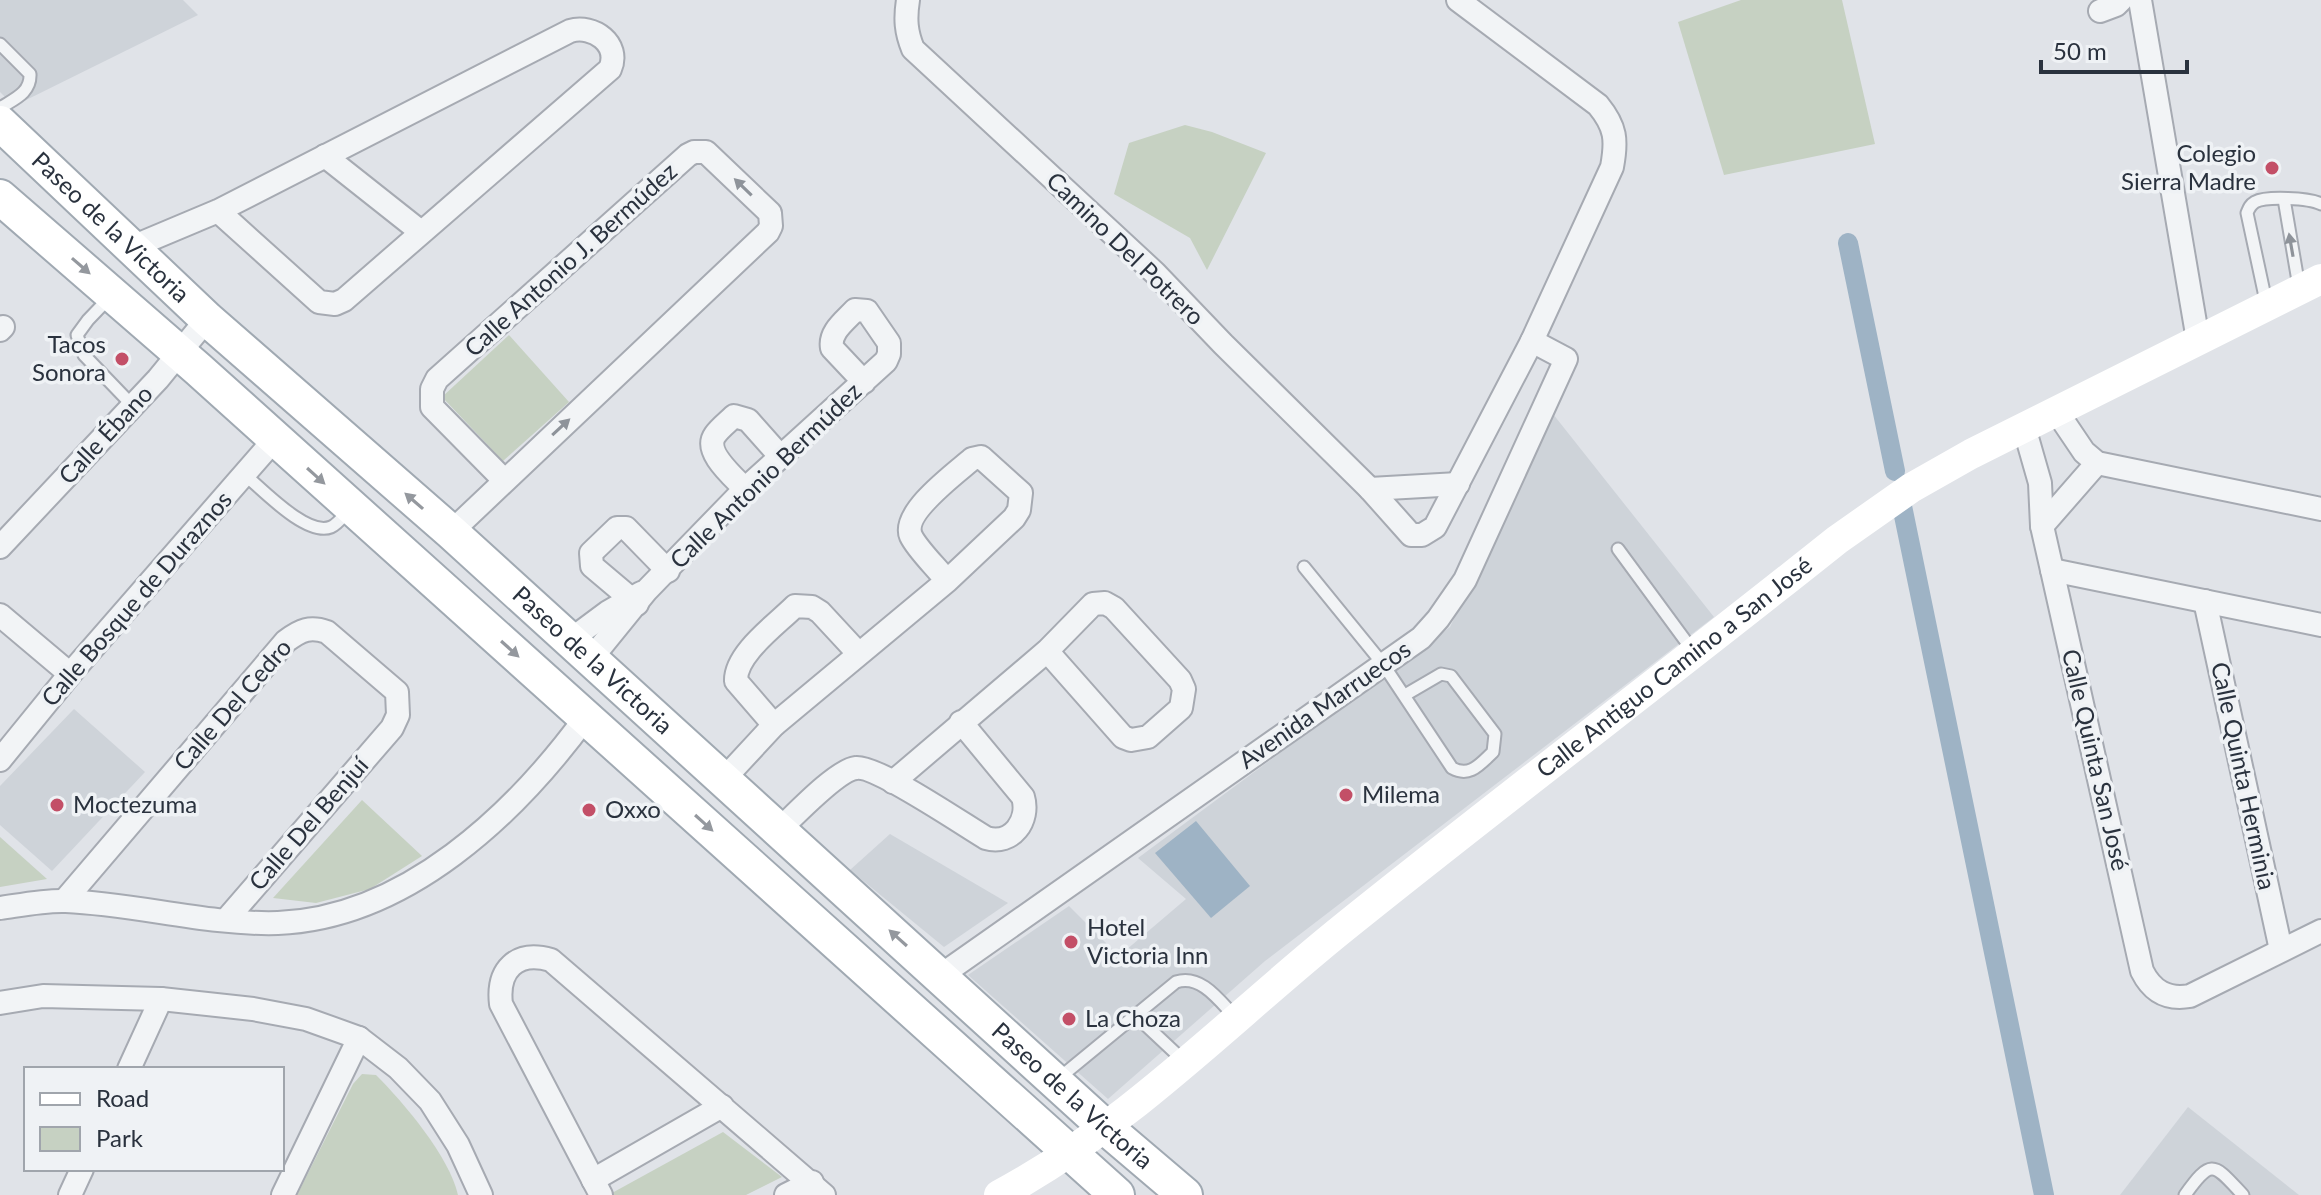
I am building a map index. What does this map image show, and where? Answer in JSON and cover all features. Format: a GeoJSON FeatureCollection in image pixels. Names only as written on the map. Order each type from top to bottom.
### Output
{"type":"FeatureCollection","features":[{"type":"Feature","properties":{"kind":"main road","name":"Paseo de la Victoria"},"geometry":{"type":"LineString","coordinates":[[0,123],[207,319],[451,532],[1054,1082],[1185,1195]]}},
{"type":"Feature","properties":{"kind":"main road","name":"Paseo de la Victoria"},"geometry":{"type":"LineString","coordinates":[[0,197],[113,294],[1117,1195]]}},
{"type":"Feature","properties":{"kind":"main road"},"geometry":{"type":"LineString","coordinates":[[53,241],[86,206]]}},
{"type":"Feature","properties":{"kind":"street","name":"Camino Del Potrero"},"geometry":{"type":"LineString","coordinates":[[908,0],[906,33],[913,49],[1155,273],[1370,489],[1411,535],[1422,535],[1435,527],[1458,484]]}},
{"type":"Feature","properties":{"kind":"street"},"geometry":{"type":"LineString","coordinates":[[1370,489],[1458,484],[1532,341],[1612,167],[1615,136],[1610,120],[1579,88],[1500,34],[1458,0]]}},
{"type":"Feature","properties":{"kind":"street"},"geometry":{"type":"LineString","coordinates":[[2100,11],[2121,0]]}},
{"type":"Feature","properties":{"kind":"street"},"geometry":{"type":"LineString","coordinates":[[2140,0],[2198,340]]}},
{"type":"Feature","properties":{"kind":"street"},"geometry":{"type":"LineString","coordinates":[[130,248],[218,211],[570,31],[579,28],[593,30],[613,49],[615,55],[610,69],[344,300],[328,304],[319,302],[218,211]]}},
{"type":"Feature","properties":{"kind":"street","name":"Calle Antonio J. Bermúdez"},"geometry":{"type":"LineString","coordinates":[[451,532],[768,232],[770,213],[706,152],[688,155],[437,379],[432,389],[432,407],[504,480]]}},
{"type":"Feature","properties":{"kind":"street"},"geometry":{"type":"LineString","coordinates":[[325,156],[421,232]]}},
{"type":"Feature","properties":{"kind":"street","name":"Calle Antiguo Camino a San José"},"geometry":{"type":"LineString","coordinates":[[999,1195],[1105,1127],[1186,1063],[1340,931],[1693,652],[1880,509],[1971,454],[2267,306],[2313,287]]}},
{"type":"Feature","properties":{"kind":"street","name":"Calle Antonio Bermúdez"},"geometry":{"type":"LineString","coordinates":[[580,650],[668,571],[745,489],[780,456],[864,382],[886,361],[889,343],[867,311],[855,310],[832,335],[831,343],[832,348],[864,382]]}},
{"type":"Feature","properties":{"kind":"street","name":"Calle Ébano"},"geometry":{"type":"LineString","coordinates":[[0,547],[133,406],[207,319]]}},
{"type":"Feature","properties":{"kind":"street","name":"Avenida Marruecos"},"geometry":{"type":"LineString","coordinates":[[940,976],[1421,638],[1465,580],[1566,359],[1532,341]]}},
{"type":"Feature","properties":{"kind":"street"},"geometry":{"type":"LineString","coordinates":[[2057,412],[2084,452],[2097,463],[2321,509]]}},
{"type":"Feature","properties":{"kind":"street"},"geometry":{"type":"LineString","coordinates":[[745,489],[713,452],[712,439],[734,416],[745,418],[780,456]]}},
{"type":"Feature","properties":{"kind":"street","name":"Calle Quinta San José"},"geometry":{"type":"LineString","coordinates":[[2024,427],[2040,483],[2042,526],[2142,971],[2155,990],[2169,997],[2190,996],[2281,950]]}},
{"type":"Feature","properties":{"kind":"street","name":"Calle Bosque de Duraznos"},"geometry":{"type":"LineString","coordinates":[[0,760],[70,674],[275,439]]}},
{"type":"Feature","properties":{"kind":"street"},"geometry":{"type":"LineString","coordinates":[[723,780],[774,725],[947,581],[1014,518],[1019,510],[1021,493],[981,457],[972,459],[917,509],[909,526],[911,536],[947,581]]}},
{"type":"Feature","properties":{"kind":"street"},"geometry":{"type":"LineString","coordinates":[[2042,526],[2097,463]]}},
{"type":"Feature","properties":{"kind":"street"},"geometry":{"type":"LineString","coordinates":[[638,598],[590,562],[591,553],[617,528],[631,530],[668,571]]}},
{"type":"Feature","properties":{"kind":"street"},"geometry":{"type":"LineString","coordinates":[[2052,570],[2321,625]]}},
{"type":"Feature","properties":{"kind":"street","name":"Calle Quinta Herminia"},"geometry":{"type":"LineString","coordinates":[[2205,601],[2281,950]]}},
{"type":"Feature","properties":{"kind":"street"},"geometry":{"type":"LineString","coordinates":[[893,782],[1047,651],[1093,604],[1109,605],[1180,680],[1184,697],[1181,708],[1148,737],[1131,740],[1123,737],[1047,651]]}},
{"type":"Feature","properties":{"kind":"street"},"geometry":{"type":"LineString","coordinates":[[774,725],[736,681],[736,674],[740,660],[795,606],[812,607],[820,612],[858,653]]}},
{"type":"Feature","properties":{"kind":"street"},"geometry":{"type":"LineString","coordinates":[[0,615],[70,674]]}},
{"type":"Feature","properties":{"kind":"street","name":"Calle Del Cedro"},"geometry":{"type":"LineString","coordinates":[[65,900],[286,641],[301,630],[316,628],[327,632],[397,692],[398,715],[392,728]]}},
{"type":"Feature","properties":{"kind":"street"},"geometry":{"type":"LineString","coordinates":[[0,908],[65,900],[226,920],[277,923],[319,918],[361,906],[431,868],[489,825],[536,779],[586,717]]}},
{"type":"Feature","properties":{"kind":"street"},"geometry":{"type":"LineString","coordinates":[[779,830],[841,774],[856,767],[893,782],[986,838],[994,841],[1010,836],[1026,812],[1023,797],[961,722]]}},
{"type":"Feature","properties":{"kind":"street","name":"Calle Del Benjuí"},"geometry":{"type":"LineString","coordinates":[[226,920],[392,728]]}},
{"type":"Feature","properties":{"kind":"street"},"geometry":{"type":"LineString","coordinates":[[2281,950],[2321,931]]}},
{"type":"Feature","properties":{"kind":"street"},"geometry":{"type":"LineString","coordinates":[[722,1106],[597,1187],[501,1004],[501,979],[517,961],[539,956],[551,960],[722,1106],[804,1188]]}},
{"type":"Feature","properties":{"kind":"street"},"geometry":{"type":"LineString","coordinates":[[0,1003],[43,996],[161,999],[253,1009],[306,1019],[359,1038],[398,1068],[430,1101],[458,1145],[481,1195]]}},
{"type":"Feature","properties":{"kind":"street"},"geometry":{"type":"LineString","coordinates":[[130,1067],[161,999]]}},
{"type":"Feature","properties":{"kind":"street"},"geometry":{"type":"LineString","coordinates":[[283,1195],[359,1038]]}},
{"type":"Feature","properties":{"kind":"street"},"geometry":{"type":"LineString","coordinates":[[70,1195],[81,1171]]}},
{"type":"Feature","properties":{"kind":"lane"},"geometry":{"type":"LineString","coordinates":[[0,44],[30,74],[30,80],[26,90],[0,108]]}},
{"type":"Feature","properties":{"kind":"lane"},"geometry":{"type":"LineString","coordinates":[[2284,199],[2298,281],[2313,287]]}},
{"type":"Feature","properties":{"kind":"lane"},"geometry":{"type":"LineString","coordinates":[[2267,306],[2247,213],[2258,200],[2311,199],[2321,204]]}},
{"type":"Feature","properties":{"kind":"lane"},"geometry":{"type":"LineString","coordinates":[[113,294],[77,335],[84,355],[133,406]]}},
{"type":"Feature","properties":{"kind":"lane"},"geometry":{"type":"LineString","coordinates":[[244,474],[298,520],[316,528],[331,527],[352,508]]}},
{"type":"Feature","properties":{"kind":"lane"},"geometry":{"type":"LineString","coordinates":[[1618,549],[1693,652]]}},
{"type":"Feature","properties":{"kind":"lane"},"geometry":{"type":"LineString","coordinates":[[1304,567],[1383,664],[1452,768],[1469,773],[1493,752],[1495,734],[1451,676],[1441,674],[1405,695]]}},
{"type":"Feature","properties":{"kind":"lane"},"geometry":{"type":"LineString","coordinates":[[1054,1082],[1176,982],[1186,978],[1203,985],[1237,1019]]}},
{"type":"Feature","properties":{"kind":"lane"},"geometry":{"type":"LineString","coordinates":[[1136,1016],[1186,1063]]}},
{"type":"Feature","properties":{"kind":"lane"},"geometry":{"type":"LineString","coordinates":[[2185,1195],[2201,1173],[2214,1169],[2220,1170],[2243,1195]]}},
{"type":"Feature","properties":{"kind":"shaded area"},"geometry":{"type":"Polygon","coordinates":[[[0,0],[183,0],[198,15],[14,106],[0,92],[0,0]]]}},
{"type":"Feature","properties":{"kind":"shaded area"},"geometry":{"type":"Polygon","coordinates":[[[1553,414],[1714,617],[1265,961],[1108,1099],[968,975],[1069,906],[1119,956],[1186,899],[1138,858],[1450,627],[1553,414]]]}},
{"type":"Feature","properties":{"kind":"shaded area","name":"Moctezuma"},"geometry":{"type":"Polygon","coordinates":[[[74,709],[145,772],[52,871],[0,825],[0,786],[74,709]]]}},
{"type":"Feature","properties":{"kind":"shaded area"},"geometry":{"type":"Polygon","coordinates":[[[890,834],[1008,903],[944,947],[850,870],[890,834]]]}},
{"type":"Feature","properties":{"kind":"shaded area"},"geometry":{"type":"Polygon","coordinates":[[[2188,1107],[2299,1195],[2120,1195],[2188,1107]]]}},
{"type":"Feature","properties":{"kind":"green space"},"geometry":{"type":"Polygon","coordinates":[[[1741,0],[1842,0],[1875,144],[1724,175],[1678,22],[1741,0]]]}},
{"type":"Feature","properties":{"kind":"green space"},"geometry":{"type":"Polygon","coordinates":[[[1185,125],[1266,153],[1207,270],[1190,238],[1114,194],[1129,143],[1185,125]]]}},
{"type":"Feature","properties":{"kind":"green space"},"geometry":{"type":"Polygon","coordinates":[[[509,335],[569,402],[503,461],[442,397],[509,335]]]}},
{"type":"Feature","properties":{"kind":"green space"},"geometry":{"type":"Polygon","coordinates":[[[362,800],[422,856],[370,889],[316,903],[273,898],[362,800]]]}},
{"type":"Feature","properties":{"kind":"green space"},"geometry":{"type":"Polygon","coordinates":[[[0,837],[47,879],[0,887],[0,837]]]}},
{"type":"Feature","properties":{"kind":"green space"},"geometry":{"type":"Polygon","coordinates":[[[362,1074],[376,1075],[412,1115],[445,1164],[458,1195],[297,1195],[353,1084],[362,1074]]]}},
{"type":"Feature","properties":{"kind":"green space"},"geometry":{"type":"Polygon","coordinates":[[[723,1132],[782,1177],[746,1195],[613,1195],[612,1193],[723,1132]]]}},
{"type":"Feature","properties":{"kind":"water"},"geometry":{"type":"Polygon","coordinates":[[[1196,821],[1250,886],[1211,918],[1155,853],[1196,821]]]}},
{"type":"Feature","properties":{"kind":"waterway"},"geometry":{"type":"LineString","coordinates":[[1848,243],[1895,471]]}},
{"type":"Feature","properties":{"kind":"waterway"},"geometry":{"type":"LineString","coordinates":[[1902,506],[2044,1195]]}},
{"type":"Feature","properties":{"kind":"place","name":"Colegio Sierra Madre"},"geometry":{"type":"Point","coordinates":[2272,168]}},
{"type":"Feature","properties":{"kind":"place","name":"Tacos Sonora"},"geometry":{"type":"Point","coordinates":[122,359]}},
{"type":"Feature","properties":{"kind":"place","name":"Milema"},"geometry":{"type":"Point","coordinates":[1346,795]}},
{"type":"Feature","properties":{"kind":"place","name":"Moctezuma"},"geometry":{"type":"Point","coordinates":[57,805]}},
{"type":"Feature","properties":{"kind":"place","name":"Oxxo"},"geometry":{"type":"Point","coordinates":[589,810]}},
{"type":"Feature","properties":{"kind":"place","name":"Hotel Victoria Inn"},"geometry":{"type":"Point","coordinates":[1071,942]}},
{"type":"Feature","properties":{"kind":"place","name":"La Choza"},"geometry":{"type":"Point","coordinates":[1069,1019]}}]}
